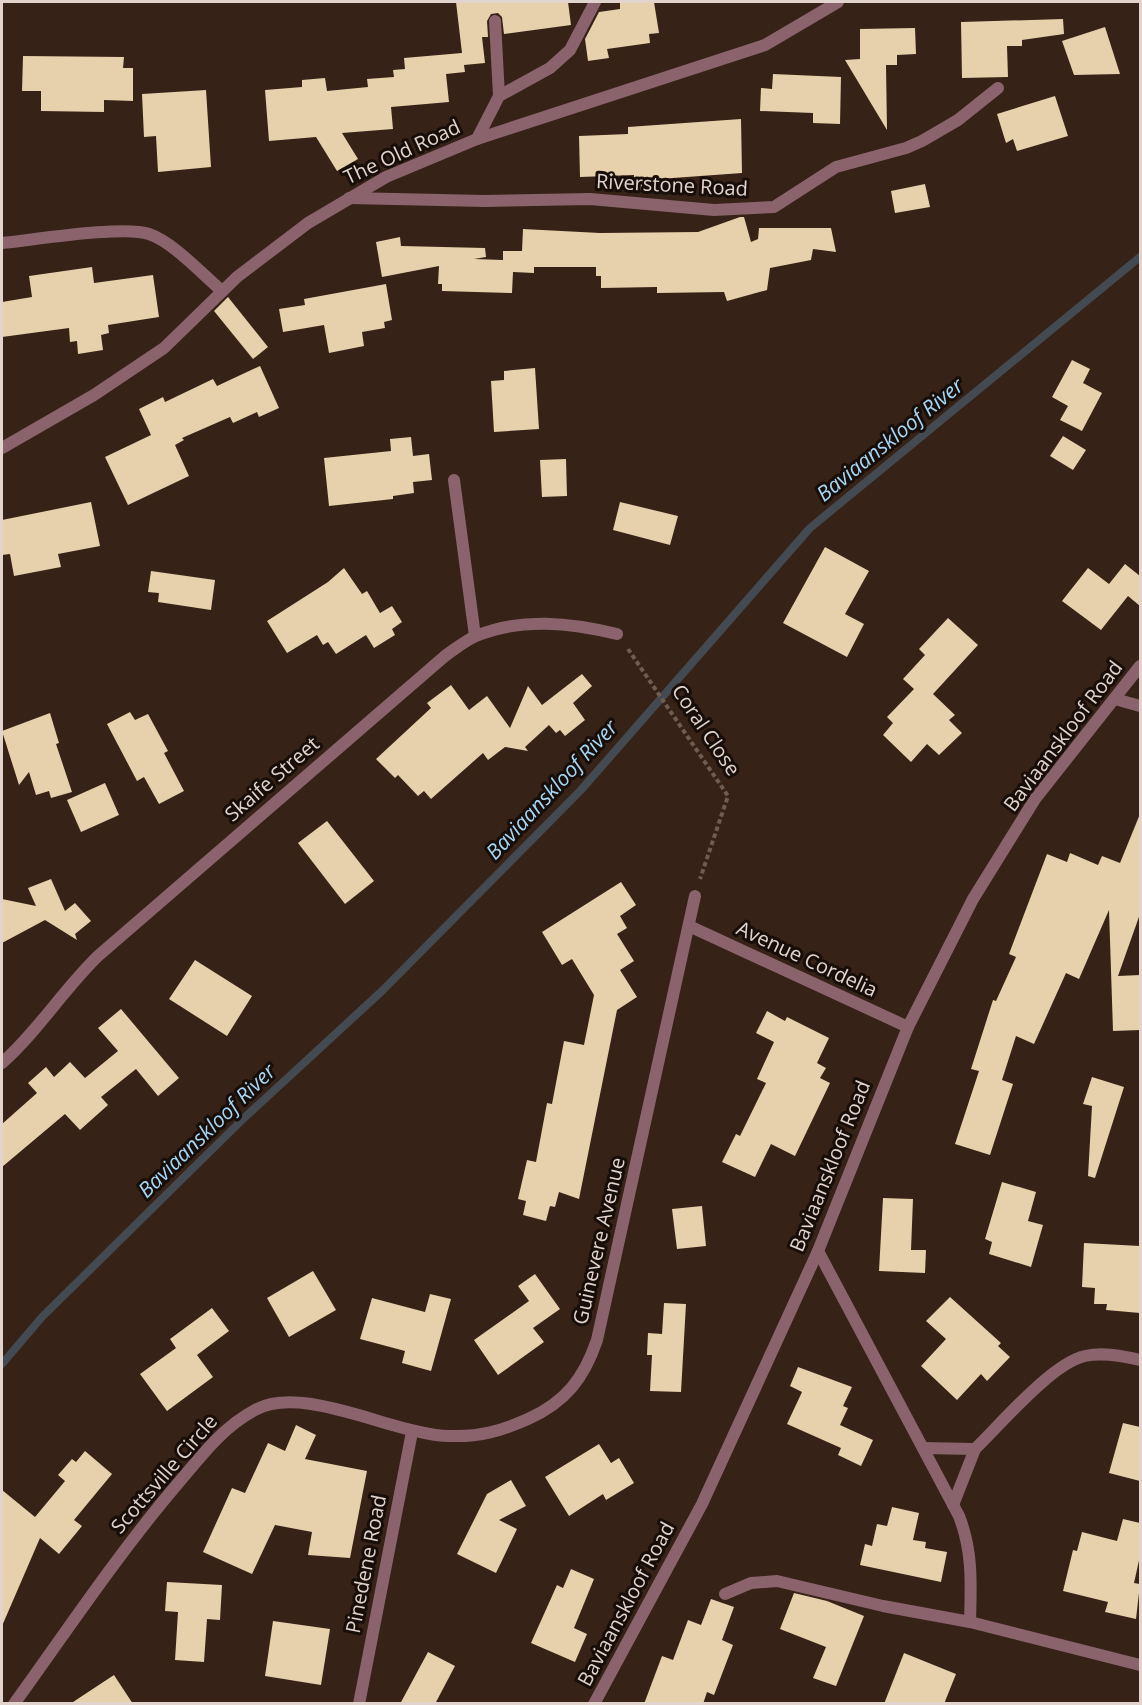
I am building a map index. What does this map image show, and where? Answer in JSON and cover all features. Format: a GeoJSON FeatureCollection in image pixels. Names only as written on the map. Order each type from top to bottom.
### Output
{"type":"FeatureCollection","features":[{"type":"Feature","properties":{"kind":"street"},"geometry":{"type":"LineString","coordinates":[[499,96],[561,60],[570,50],[595,2]]}},
{"type":"Feature","properties":{"kind":"street","name":"The Old Road"},"geometry":{"type":"LineString","coordinates":[[2,448],[94,395],[164,348],[222,291],[308,223],[386,177],[477,139],[765,45],[838,2]]}},
{"type":"Feature","properties":{"kind":"street"},"geometry":{"type":"LineString","coordinates":[[477,139],[499,96],[495,21]]}},
{"type":"Feature","properties":{"kind":"street","name":"Riverstone Road"},"geometry":{"type":"LineString","coordinates":[[348,198],[485,201],[590,199],[714,210],[774,207],[836,167],[906,148],[922,141],[958,120],[998,88]]}},
{"type":"Feature","properties":{"kind":"street"},"geometry":{"type":"LineString","coordinates":[[2,243],[123,231],[149,234],[162,241],[222,291]]}},
{"type":"Feature","properties":{"kind":"street"},"geometry":{"type":"LineString","coordinates":[[454,480],[475,636]]}},
{"type":"Feature","properties":{"kind":"street","name":"Skaife Street"},"geometry":{"type":"LineString","coordinates":[[2,1063],[38,1026],[76,977],[98,956],[445,656],[475,636],[508,627],[542,623],[578,625],[617,634]]}},
{"type":"Feature","properties":{"kind":"street","name":"Baviaanskloof Road"},"geometry":{"type":"LineString","coordinates":[[594,1704],[702,1504],[818,1251],[908,1027],[973,899],[1035,799],[1140,666]]}},
{"type":"Feature","properties":{"kind":"street"},"geometry":{"type":"LineString","coordinates":[[1115,699],[1140,706]]}},
{"type":"Feature","properties":{"kind":"street"},"geometry":{"type":"LineString","coordinates":[[689,926],[695,896]]}},
{"type":"Feature","properties":{"kind":"street","name":"Avenue Cordelia"},"geometry":{"type":"LineString","coordinates":[[689,926],[908,1027]]}},
{"type":"Feature","properties":{"kind":"street","name":"Guinevere Avenue"},"geometry":{"type":"LineString","coordinates":[[412,1432],[449,1437],[496,1433],[535,1416],[568,1393],[587,1368],[597,1340],[689,926]]}},
{"type":"Feature","properties":{"kind":"street"},"geometry":{"type":"LineString","coordinates":[[818,1251],[953,1505],[969,1540],[972,1565],[970,1622]]}},
{"type":"Feature","properties":{"kind":"street"},"geometry":{"type":"LineString","coordinates":[[953,1505],[975,1449],[1036,1388],[1064,1366],[1082,1356],[1098,1354],[1140,1360]]}},
{"type":"Feature","properties":{"kind":"street","name":"Scottsville Circle"},"geometry":{"type":"LineString","coordinates":[[14,1704],[126,1547],[228,1426],[273,1402],[292,1401],[341,1411],[412,1432]]}},
{"type":"Feature","properties":{"kind":"street","name":"Pinedene Road"},"geometry":{"type":"LineString","coordinates":[[359,1704],[412,1432]]}},
{"type":"Feature","properties":{"kind":"street"},"geometry":{"type":"LineString","coordinates":[[923,1448],[975,1449]]}},
{"type":"Feature","properties":{"kind":"street"},"geometry":{"type":"LineString","coordinates":[[725,1594],[751,1583],[777,1581],[883,1606],[970,1622],[1140,1665]]}},
{"type":"Feature","properties":{"kind":"path","name":"Coral Close"},"geometry":{"type":"LineString","coordinates":[[617,634],[728,796],[695,896]]}},
{"type":"Feature","properties":{"kind":"building"},"geometry":{"type":"Polygon","coordinates":[[[456,2],[568,2],[571,25],[504,34],[502,17],[498,13],[491,14],[487,21],[488,37],[482,37],[485,63],[464,65],[465,72],[446,74],[449,102],[391,107],[393,129],[342,133],[358,159],[337,171],[316,137],[269,141],[265,90],[302,87],[302,80],[325,78],[327,91],[368,87],[367,79],[394,77],[393,70],[405,69],[404,58],[462,53],[456,2]]]}},
{"type":"Feature","properties":{"kind":"building"},"geometry":{"type":"Polygon","coordinates":[[[620,2],[654,2],[659,33],[649,34],[650,43],[607,49],[609,58],[588,61],[585,39],[599,12],[620,9],[620,2]]]}},
{"type":"Feature","properties":{"kind":"building"},"geometry":{"type":"Polygon","coordinates":[[[1063,19],[1064,34],[1022,40],[1022,46],[1007,46],[1008,77],[962,78],[961,22],[1063,19]]]}},
{"type":"Feature","properties":{"kind":"building"},"geometry":{"type":"Polygon","coordinates":[[[1105,27],[1120,74],[1074,75],[1062,41],[1105,27]]]}},
{"type":"Feature","properties":{"kind":"building"},"geometry":{"type":"Polygon","coordinates":[[[915,28],[916,54],[897,55],[897,65],[886,65],[887,130],[845,60],[860,59],[860,29],[915,28]]]}},
{"type":"Feature","properties":{"kind":"building"},"geometry":{"type":"Polygon","coordinates":[[[23,56],[124,57],[123,68],[133,68],[133,101],[104,100],[104,112],[41,111],[41,91],[22,91],[23,56]]]}},
{"type":"Feature","properties":{"kind":"building"},"geometry":{"type":"Polygon","coordinates":[[[773,74],[841,77],[840,124],[813,123],[813,113],[760,111],[761,88],[772,89],[773,74]]]}},
{"type":"Feature","properties":{"kind":"building"},"geometry":{"type":"Polygon","coordinates":[[[206,90],[211,167],[158,172],[156,136],[144,137],[142,94],[206,90]]]}},
{"type":"Feature","properties":{"kind":"building"},"geometry":{"type":"Polygon","coordinates":[[[1055,96],[1068,136],[1017,151],[1013,139],[1006,143],[997,114],[1055,96]]]}},
{"type":"Feature","properties":{"kind":"building"},"geometry":{"type":"Polygon","coordinates":[[[741,119],[742,173],[659,179],[660,189],[634,190],[634,175],[580,177],[579,136],[628,134],[628,127],[741,119]]]}},
{"type":"Feature","properties":{"kind":"building"},"geometry":{"type":"Polygon","coordinates":[[[925,184],[930,207],[895,213],[891,191],[925,184]]]}},
{"type":"Feature","properties":{"kind":"building"},"geometry":{"type":"Polygon","coordinates":[[[744,217],[751,242],[758,239],[759,228],[831,228],[836,252],[813,249],[811,260],[770,268],[767,290],[727,301],[724,292],[657,293],[657,287],[601,288],[601,276],[596,276],[596,267],[534,267],[534,273],[513,272],[512,293],[442,291],[442,284],[438,284],[439,266],[382,277],[376,242],[400,237],[401,246],[485,248],[486,257],[474,259],[503,260],[503,251],[522,251],[523,229],[600,233],[698,232],[744,217]]]}},
{"type":"Feature","properties":{"kind":"building"},"geometry":{"type":"Polygon","coordinates":[[[92,267],[94,283],[153,275],[159,317],[108,325],[109,333],[101,335],[103,350],[78,354],[77,341],[70,342],[69,328],[2,337],[2,302],[32,297],[29,276],[92,267]]]}},
{"type":"Feature","properties":{"kind":"building"},"geometry":{"type":"Polygon","coordinates":[[[386,284],[392,320],[384,322],[385,328],[362,332],[364,346],[329,353],[324,325],[283,332],[279,309],[305,305],[304,299],[386,284]]]}},
{"type":"Feature","properties":{"kind":"building"},"geometry":{"type":"Polygon","coordinates":[[[228,297],[268,347],[253,359],[214,311],[228,297]]]}},
{"type":"Feature","properties":{"kind":"building"},"geometry":{"type":"Polygon","coordinates":[[[1072,360],[1090,369],[1083,383],[1102,393],[1082,431],[1060,420],[1068,406],[1052,397],[1072,360]]]}},
{"type":"Feature","properties":{"kind":"building"},"geometry":{"type":"Polygon","coordinates":[[[260,366],[279,408],[259,417],[257,412],[233,423],[230,417],[182,438],[184,440],[175,445],[189,476],[128,505],[105,457],[151,435],[139,409],[163,397],[165,402],[213,379],[217,386],[260,366]]]}},
{"type":"Feature","properties":{"kind":"building"},"geometry":{"type":"Polygon","coordinates":[[[535,368],[539,429],[494,432],[491,381],[504,380],[504,371],[535,368]]]}},
{"type":"Feature","properties":{"kind":"building"},"geometry":{"type":"Polygon","coordinates":[[[1063,436],[1086,450],[1073,470],[1050,456],[1063,436]]]}},
{"type":"Feature","properties":{"kind":"building"},"geometry":{"type":"Polygon","coordinates":[[[411,437],[413,456],[429,454],[432,480],[413,482],[414,493],[393,496],[393,499],[329,506],[324,458],[391,451],[390,439],[411,437]]]}},
{"type":"Feature","properties":{"kind":"building"},"geometry":{"type":"Polygon","coordinates":[[[566,459],[567,496],[542,497],[540,460],[566,459]]]}},
{"type":"Feature","properties":{"kind":"building"},"geometry":{"type":"Polygon","coordinates":[[[91,502],[100,546],[58,554],[61,567],[14,576],[10,554],[2,555],[2,520],[91,502]]]}},
{"type":"Feature","properties":{"kind":"building"},"geometry":{"type":"Polygon","coordinates":[[[620,502],[678,516],[670,545],[613,530],[620,502]]]}},
{"type":"Feature","properties":{"kind":"building"},"geometry":{"type":"Polygon","coordinates":[[[825,547],[869,571],[845,614],[864,624],[847,657],[783,623],[825,547]]]}},
{"type":"Feature","properties":{"kind":"building"},"geometry":{"type":"Polygon","coordinates":[[[1125,564],[1140,576],[1140,606],[1128,596],[1101,630],[1062,601],[1088,568],[1109,584],[1125,564]]]}},
{"type":"Feature","properties":{"kind":"building"},"geometry":{"type":"Polygon","coordinates":[[[344,568],[362,594],[367,591],[380,613],[392,606],[402,622],[392,629],[395,635],[374,648],[366,635],[336,654],[328,642],[323,645],[317,635],[287,653],[267,621],[328,582],[344,568]]]}},
{"type":"Feature","properties":{"kind":"building"},"geometry":{"type":"Polygon","coordinates":[[[151,571],[215,580],[211,610],[158,602],[159,593],[148,592],[151,571]]]}},
{"type":"Feature","properties":{"kind":"building"},"geometry":{"type":"Polygon","coordinates":[[[948,618],[978,645],[933,694],[955,715],[949,720],[962,733],[939,755],[927,744],[911,762],[883,735],[893,723],[887,717],[914,689],[903,679],[925,655],[919,649],[948,618]]]}},
{"type":"Feature","properties":{"kind":"building"},"geometry":{"type":"Polygon","coordinates":[[[582,674],[592,686],[573,703],[585,720],[565,736],[560,730],[556,733],[549,725],[525,747],[528,751],[505,747],[488,760],[483,753],[431,799],[424,791],[418,796],[398,775],[395,778],[376,759],[431,708],[427,703],[451,685],[469,710],[487,696],[510,728],[528,686],[542,705],[582,674]]]}},
{"type":"Feature","properties":{"kind":"building"},"geometry":{"type":"Polygon","coordinates":[[[130,712],[135,720],[148,714],[168,751],[164,753],[184,791],[159,804],[144,777],[137,781],[107,724],[130,712]]]}},
{"type":"Feature","properties":{"kind":"building"},"geometry":{"type":"Polygon","coordinates":[[[50,713],[59,743],[56,744],[72,792],[51,798],[49,791],[36,795],[29,772],[19,785],[2,731],[50,713]]]}},
{"type":"Feature","properties":{"kind":"building"},"geometry":{"type":"Polygon","coordinates":[[[105,783],[119,815],[81,832],[67,800],[105,783]]]}},
{"type":"Feature","properties":{"kind":"building"},"geometry":{"type":"Polygon","coordinates":[[[1140,814],[1140,914],[1118,976],[1140,975],[1140,1030],[1113,1031],[1109,910],[1079,979],[1066,973],[1034,1044],[1016,1036],[1002,1080],[1013,1084],[990,1155],[955,1144],[979,1071],[971,1069],[993,1000],[996,1001],[1016,957],[1009,954],[1047,854],[1067,862],[1070,853],[1098,865],[1102,856],[1120,863],[1140,814]]]}},
{"type":"Feature","properties":{"kind":"building"},"geometry":{"type":"Polygon","coordinates":[[[327,821],[374,881],[345,904],[298,843],[327,821]]]}},
{"type":"Feature","properties":{"kind":"building"},"geometry":{"type":"Polygon","coordinates":[[[51,879],[65,911],[75,903],[91,921],[75,934],[77,940],[45,920],[2,943],[2,899],[36,906],[28,888],[51,879]]]}},
{"type":"Feature","properties":{"kind":"building"},"geometry":{"type":"Polygon","coordinates":[[[621,882],[636,905],[620,916],[627,928],[617,934],[634,961],[620,970],[637,997],[617,1010],[579,1199],[559,1192],[555,1207],[550,1206],[546,1221],[523,1215],[526,1201],[518,1199],[527,1160],[536,1162],[547,1103],[552,1104],[564,1041],[584,1045],[594,995],[572,959],[562,965],[542,932],[621,882]]]}},
{"type":"Feature","properties":{"kind":"building"},"geometry":{"type":"Polygon","coordinates":[[[195,960],[252,996],[227,1036],[169,999],[195,960]]]}},
{"type":"Feature","properties":{"kind":"building"},"geometry":{"type":"Polygon","coordinates":[[[121,1009],[179,1078],[158,1096],[136,1069],[101,1097],[108,1105],[80,1130],[65,1114],[2,1167],[2,1124],[37,1093],[28,1083],[46,1067],[54,1077],[70,1062],[85,1078],[118,1051],[98,1028],[121,1009]]]}},
{"type":"Feature","properties":{"kind":"building"},"geometry":{"type":"Polygon","coordinates":[[[767,1011],[785,1021],[787,1017],[829,1038],[817,1063],[826,1068],[820,1078],[830,1083],[795,1156],[771,1144],[755,1177],[722,1162],[736,1134],[740,1136],[766,1083],[757,1079],[774,1042],[756,1033],[767,1011]]]}},
{"type":"Feature","properties":{"kind":"building"},"geometry":{"type":"Polygon","coordinates":[[[1092,1077],[1124,1087],[1095,1178],[1088,1176],[1092,1106],[1083,1104],[1092,1077]]]}},
{"type":"Feature","properties":{"kind":"building"},"geometry":{"type":"Polygon","coordinates":[[[1002,1182],[1036,1192],[1028,1221],[1043,1225],[1031,1267],[989,1254],[992,1242],[985,1239],[1002,1182]]]}},
{"type":"Feature","properties":{"kind":"building"},"geometry":{"type":"Polygon","coordinates":[[[883,1198],[913,1199],[911,1250],[926,1250],[925,1273],[879,1271],[883,1198]]]}},
{"type":"Feature","properties":{"kind":"building"},"geometry":{"type":"Polygon","coordinates":[[[702,1206],[706,1246],[677,1249],[672,1209],[702,1206]]]}},
{"type":"Feature","properties":{"kind":"building"},"geometry":{"type":"Polygon","coordinates":[[[1084,1243],[1140,1246],[1140,1313],[1106,1310],[1107,1304],[1094,1304],[1095,1288],[1082,1287],[1084,1243]]]}},
{"type":"Feature","properties":{"kind":"building"},"geometry":{"type":"Polygon","coordinates":[[[313,1271],[336,1310],[289,1337],[267,1298],[313,1271]]]}},
{"type":"Feature","properties":{"kind":"building"},"geometry":{"type":"Polygon","coordinates":[[[535,1274],[560,1309],[533,1328],[544,1342],[498,1375],[474,1340],[529,1301],[518,1286],[535,1274]]]}},
{"type":"Feature","properties":{"kind":"building"},"geometry":{"type":"Polygon","coordinates":[[[430,1294],[451,1299],[431,1371],[402,1363],[405,1351],[360,1339],[372,1298],[425,1312],[430,1294]]]}},
{"type":"Feature","properties":{"kind":"building"},"geometry":{"type":"Polygon","coordinates":[[[950,1297],[1001,1343],[998,1346],[1010,1357],[987,1381],[981,1374],[957,1400],[921,1366],[946,1339],[926,1321],[950,1297]]]}},
{"type":"Feature","properties":{"kind":"building"},"geometry":{"type":"Polygon","coordinates":[[[664,1303],[686,1304],[681,1392],[650,1391],[652,1355],[647,1355],[648,1333],[662,1334],[664,1303]]]}},
{"type":"Feature","properties":{"kind":"building"},"geometry":{"type":"Polygon","coordinates":[[[212,1308],[229,1331],[197,1355],[213,1377],[167,1411],[140,1374],[176,1348],[170,1339],[212,1308]]]}},
{"type":"Feature","properties":{"kind":"building"},"geometry":{"type":"Polygon","coordinates":[[[798,1367],[852,1387],[843,1406],[848,1408],[840,1425],[873,1440],[861,1466],[838,1455],[841,1448],[787,1424],[802,1392],[790,1386],[798,1367]]]}},
{"type":"Feature","properties":{"kind":"building"},"geometry":{"type":"Polygon","coordinates":[[[1123,1423],[1140,1427],[1140,1481],[1109,1473],[1123,1423]]]}},
{"type":"Feature","properties":{"kind":"building"},"geometry":{"type":"Polygon","coordinates":[[[296,1425],[316,1435],[305,1459],[367,1471],[350,1558],[308,1555],[312,1532],[275,1525],[252,1574],[203,1552],[232,1488],[245,1493],[268,1443],[285,1451],[296,1425]]]}},
{"type":"Feature","properties":{"kind":"building"},"geometry":{"type":"Polygon","coordinates":[[[599,1444],[611,1463],[619,1458],[634,1483],[606,1500],[603,1494],[569,1516],[545,1477],[599,1444]]]}},
{"type":"Feature","properties":{"kind":"building"},"geometry":{"type":"Polygon","coordinates":[[[85,1451],[112,1474],[74,1520],[82,1526],[59,1554],[40,1538],[2,1626],[2,1490],[35,1517],[65,1481],[58,1475],[72,1459],[76,1462],[85,1451]]]}},
{"type":"Feature","properties":{"kind":"building"},"geometry":{"type":"Polygon","coordinates":[[[511,1480],[526,1506],[499,1520],[517,1529],[496,1573],[457,1554],[487,1494],[511,1480]]]}},
{"type":"Feature","properties":{"kind":"building"},"geometry":{"type":"Polygon","coordinates":[[[892,1507],[919,1513],[913,1540],[926,1542],[925,1548],[947,1552],[941,1582],[860,1565],[865,1544],[872,1546],[877,1524],[887,1526],[892,1507]]]}},
{"type":"Feature","properties":{"kind":"building"},"geometry":{"type":"Polygon","coordinates":[[[1123,1519],[1140,1523],[1140,1556],[1134,1583],[1140,1584],[1136,1619],[1105,1612],[1108,1602],[1063,1591],[1073,1550],[1077,1551],[1082,1532],[1117,1541],[1123,1519]]]}},
{"type":"Feature","properties":{"kind":"building"},"geometry":{"type":"Polygon","coordinates":[[[571,1569],[594,1579],[574,1628],[587,1634],[575,1662],[531,1643],[557,1585],[563,1588],[571,1569]]]}},
{"type":"Feature","properties":{"kind":"building"},"geometry":{"type":"Polygon","coordinates":[[[167,1582],[222,1585],[220,1620],[207,1619],[204,1662],[175,1660],[178,1612],[165,1611],[167,1582]]]}},
{"type":"Feature","properties":{"kind":"building"},"geometry":{"type":"Polygon","coordinates":[[[794,1593],[827,1601],[864,1616],[836,1686],[813,1678],[826,1647],[780,1629],[794,1593]]]}},
{"type":"Feature","properties":{"kind":"building"},"geometry":{"type":"Polygon","coordinates":[[[711,1599],[734,1607],[722,1640],[733,1645],[714,1695],[707,1692],[703,1704],[644,1704],[662,1656],[673,1660],[688,1620],[701,1625],[711,1599]]]}},
{"type":"Feature","properties":{"kind":"building"},"geometry":{"type":"Polygon","coordinates":[[[273,1621],[330,1629],[321,1685],[265,1676],[273,1621]]]}},
{"type":"Feature","properties":{"kind":"building"},"geometry":{"type":"Polygon","coordinates":[[[428,1652],[455,1666],[435,1704],[400,1704],[428,1652]]]}},
{"type":"Feature","properties":{"kind":"building"},"geometry":{"type":"Polygon","coordinates":[[[904,1653],[956,1674],[944,1704],[884,1704],[904,1653]]]}},
{"type":"Feature","properties":{"kind":"building"},"geometry":{"type":"Polygon","coordinates":[[[114,1675],[133,1704],[70,1704],[114,1675]]]}},
{"type":"Feature","properties":{"kind":"waterway","name":"Baviaanskloof River"},"geometry":{"type":"LineString","coordinates":[[2,1364],[42,1317],[243,1119],[382,991],[581,790],[810,528],[1140,257]]}}]}
